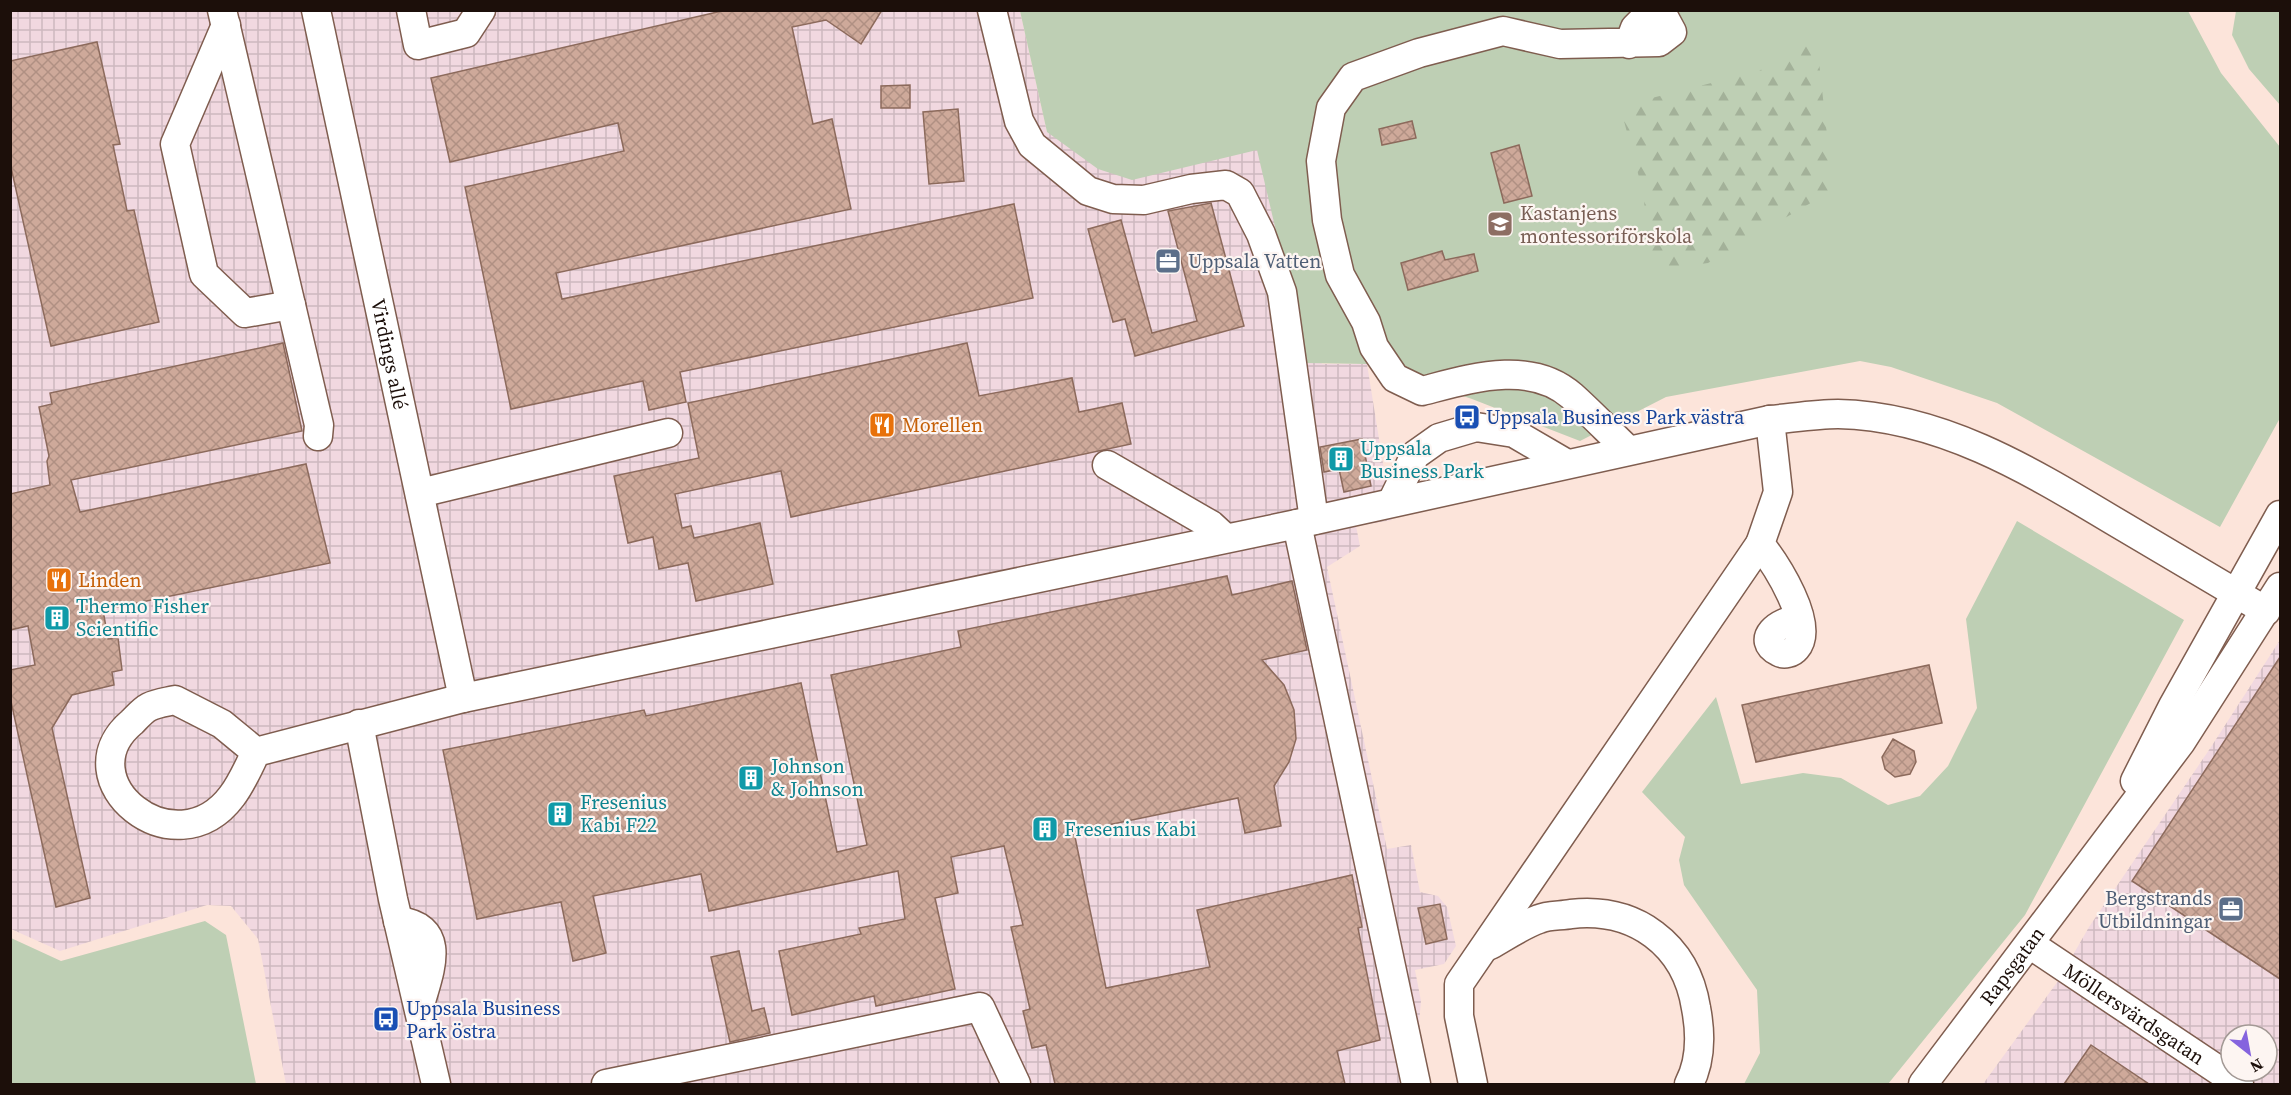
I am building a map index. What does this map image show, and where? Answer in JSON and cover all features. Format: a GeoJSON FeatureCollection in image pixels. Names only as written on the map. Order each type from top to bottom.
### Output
{"type":"FeatureCollection","features":[{"type":"Feature","properties":{"kind":"street","name":"Virdings allé"},"geometry":{"type":"LineString","coordinates":[[316,10],[463,698]]}},
{"type":"Feature","properties":{"kind":"street"},"geometry":{"type":"LineString","coordinates":[[411,10],[418,45],[466,33],[481,10]]}},
{"type":"Feature","properties":{"kind":"street"},"geometry":{"type":"LineString","coordinates":[[993,10],[1019,122],[1032,145],[1088,191],[1113,199],[1144,200],[1191,189],[1226,185],[1240,193],[1262,234],[1282,292],[1306,522],[1416,1084]]}},
{"type":"Feature","properties":{"kind":"street"},"geometry":{"type":"LineString","coordinates":[[224,18],[319,425],[318,436]]}},
{"type":"Feature","properties":{"kind":"street"},"geometry":{"type":"LineString","coordinates":[[224,18],[175,144],[204,274],[245,313],[291,304]]}},
{"type":"Feature","properties":{"kind":"street"},"geometry":{"type":"LineString","coordinates":[[1628,450],[1570,394],[1548,381],[1516,374],[1473,378],[1422,391],[1395,378],[1374,347],[1366,322],[1340,275],[1327,220],[1321,160],[1331,108],[1353,77],[1419,53],[1503,31],[1560,44],[1629,44]]}},
{"type":"Feature","properties":{"kind":"street"},"geometry":{"type":"LineString","coordinates":[[256,752],[222,724],[176,700],[148,707],[120,732],[111,748],[110,766],[115,784],[136,813],[151,821],[171,826],[193,824],[212,815],[232,797],[256,752],[463,698],[1224,537],[1306,522],[1770,420],[1838,414],[1895,421],[1951,435],[1996,454],[2064,491],[2266,611]]}},
{"type":"Feature","properties":{"kind":"street"},"geometry":{"type":"LineString","coordinates":[[1473,1084],[1459,1016],[1459,984],[1760,544],[1778,492],[1770,420]]}},
{"type":"Feature","properties":{"kind":"street"},"geometry":{"type":"LineString","coordinates":[[1392,502],[1415,455],[1439,438],[1476,427],[1514,433],[1567,464]]}},
{"type":"Feature","properties":{"kind":"street"},"geometry":{"type":"LineString","coordinates":[[420,493],[668,433]]}},
{"type":"Feature","properties":{"kind":"street"},"geometry":{"type":"LineString","coordinates":[[1107,465],[1211,525],[1224,537]]}},
{"type":"Feature","properties":{"kind":"street","name":"Rapsgatan"},"geometry":{"type":"LineString","coordinates":[[2100,846],[2280,515]]}},
{"type":"Feature","properties":{"kind":"street"},"geometry":{"type":"LineString","coordinates":[[1760,544],[1777,566],[1792,593],[1798,620]]}},
{"type":"Feature","properties":{"kind":"street","name":"Rapsgatan"},"geometry":{"type":"LineString","coordinates":[[1923,1084],[2031,945],[2100,846],[2181,742],[2280,587]]}},
{"type":"Feature","properties":{"kind":"street"},"geometry":{"type":"LineString","coordinates":[[359,724],[398,921],[436,1084]]}},
{"type":"Feature","properties":{"kind":"street"},"geometry":{"type":"LineString","coordinates":[[1486,947],[1540,918],[1585,913],[1620,917],[1653,932],[1677,957],[1694,990],[1699,1026],[1697,1068],[1689,1084]]}},
{"type":"Feature","properties":{"kind":"street","name":"Möllersvärdsgatan"},"geometry":{"type":"LineString","coordinates":[[2031,945],[2239,1084]]}},
{"type":"Feature","properties":{"kind":"street"},"geometry":{"type":"LineString","coordinates":[[606,1084],[980,1007],[1016,1084]]}},
{"type":"Feature","properties":{"kind":"shaded area"},"geometry":{"type":"Polygon","coordinates":[[[11,11],[1020,11],[1047,132],[1257,149],[1322,364],[1367,364],[1392,520],[1356,526],[1360,546],[1327,567],[1387,849],[1411,845],[1420,892],[1438,896],[1447,907],[1456,946],[1444,964],[1415,970],[1421,1001],[1419,1023],[1429,1084],[286,1084],[258,939],[231,906],[207,905],[60,951],[11,929],[11,11]]]}},
{"type":"Feature","properties":{"kind":"shaded area"},"geometry":{"type":"Polygon","coordinates":[[[2280,640],[2280,1084],[1983,1084],[2058,981],[2089,927],[2211,747],[2280,640]]]}},
{"type":"Feature","properties":{"kind":"green space"},"geometry":{"type":"Polygon","coordinates":[[[1020,11],[2188,11],[2221,73],[2280,147],[2280,418],[2220,527],[1997,403],[1891,367],[1860,361],[1666,397],[1580,441],[1472,399],[1367,364],[1307,363],[1257,150],[1132,180],[1098,169],[1047,132],[1020,11]]]}},
{"type":"Feature","properties":{"kind":"green space"},"geometry":{"type":"Polygon","coordinates":[[[2236,11],[2280,11],[2280,105],[2249,69],[2232,35],[2236,11]]]}},
{"type":"Feature","properties":{"kind":"green space"},"geometry":{"type":"Polygon","coordinates":[[[1816,34],[1833,190],[1708,263],[1647,271],[1644,196],[1620,106],[1759,71],[1816,34]]]}},
{"type":"Feature","properties":{"kind":"green space"},"geometry":{"type":"Polygon","coordinates":[[[2017,521],[2184,620],[2025,915],[1888,1084],[1744,1084],[1760,1053],[1757,990],[1684,885],[1679,860],[1685,837],[1642,792],[1716,697],[1741,784],[1803,773],[1841,778],[1888,805],[1920,796],[1948,766],[1977,708],[1966,619],[2017,521]]]}},
{"type":"Feature","properties":{"kind":"green space"},"geometry":{"type":"Polygon","coordinates":[[[205,921],[226,935],[256,1084],[11,1084],[11,938],[61,961],[205,921]]]}},
{"type":"Feature","properties":{"kind":"building"},"geometry":{"type":"Polygon","coordinates":[[[726,10],[882,10],[861,44],[826,20],[792,27],[813,124],[832,119],[851,209],[556,273],[562,299],[1014,204],[1033,298],[680,372],[686,402],[649,410],[643,381],[511,409],[465,187],[624,151],[618,123],[450,162],[431,78],[726,10]]]}},
{"type":"Feature","properties":{"kind":"building"},"geometry":{"type":"Polygon","coordinates":[[[97,42],[120,144],[113,145],[127,211],[134,210],[159,322],[51,346],[10,163],[10,61],[97,42]]]}},
{"type":"Feature","properties":{"kind":"building"},"geometry":{"type":"Polygon","coordinates":[[[910,85],[910,108],[881,108],[881,86],[910,85]]]}},
{"type":"Feature","properties":{"kind":"building"},"geometry":{"type":"Polygon","coordinates":[[[958,109],[964,181],[929,184],[923,112],[958,109]]]}},
{"type":"Feature","properties":{"kind":"building"},"geometry":{"type":"Polygon","coordinates":[[[1412,121],[1416,138],[1382,145],[1379,129],[1412,121]]]}},
{"type":"Feature","properties":{"kind":"building"},"geometry":{"type":"Polygon","coordinates":[[[1519,145],[1532,196],[1504,203],[1491,153],[1519,145]]]}},
{"type":"Feature","properties":{"kind":"building"},"geometry":{"type":"Polygon","coordinates":[[[1211,203],[1244,326],[1135,356],[1125,319],[1113,322],[1088,229],[1121,220],[1152,333],[1197,321],[1168,211],[1211,203]]]}},
{"type":"Feature","properties":{"kind":"building"},"geometry":{"type":"Polygon","coordinates":[[[1442,251],[1445,260],[1474,254],[1478,271],[1408,290],[1401,263],[1442,251]]]}},
{"type":"Feature","properties":{"kind":"building","name":"Thermo Fisher Scientific"},"geometry":{"type":"Polygon","coordinates":[[[283,343],[302,431],[71,480],[80,512],[306,464],[330,563],[103,610],[108,639],[118,638],[122,670],[112,672],[114,685],[72,695],[52,728],[90,898],[56,907],[10,697],[10,670],[35,665],[28,626],[10,630],[10,494],[50,485],[47,461],[49,456],[39,407],[52,404],[50,393],[283,343]]]}},
{"type":"Feature","properties":{"kind":"building"},"geometry":{"type":"Polygon","coordinates":[[[967,343],[979,396],[1072,378],[1079,412],[1122,403],[1131,444],[791,517],[781,471],[675,494],[682,528],[691,526],[694,538],[760,523],[773,584],[696,601],[688,563],[659,569],[653,537],[628,543],[614,476],[699,458],[688,403],[967,343]]]}},
{"type":"Feature","properties":{"kind":"building","name":"Uppsala Business Park"},"geometry":{"type":"Polygon","coordinates":[[[1362,439],[1371,486],[1344,492],[1339,469],[1324,472],[1320,447],[1362,439]]]}},
{"type":"Feature","properties":{"kind":"building"},"geometry":{"type":"Polygon","coordinates":[[[1227,576],[1232,595],[1292,581],[1307,650],[1262,660],[1284,685],[1294,710],[1296,739],[1289,762],[1274,786],[1281,826],[1245,833],[1238,798],[1074,832],[1106,988],[1210,967],[1197,910],[1352,875],[1362,927],[1358,928],[1380,1040],[1337,1051],[1345,1084],[1055,1084],[1046,1045],[1032,1048],[1023,1011],[1030,1009],[1011,927],[1023,925],[1004,846],[951,857],[958,893],[935,898],[955,989],[876,1006],[874,996],[792,1015],[779,951],[861,934],[859,928],[905,919],[898,871],[709,911],[701,874],[593,896],[606,953],[573,961],[561,902],[477,919],[443,750],[644,710],[646,716],[801,683],[837,852],[867,845],[831,675],[961,647],[958,631],[1227,576]]]}},
{"type":"Feature","properties":{"kind":"building"},"geometry":{"type":"Polygon","coordinates":[[[2280,657],[2280,979],[2132,881],[2280,657]]]}},
{"type":"Feature","properties":{"kind":"building"},"geometry":{"type":"Polygon","coordinates":[[[1929,665],[1942,723],[1756,762],[1742,705],[1929,665]]]}},
{"type":"Feature","properties":{"kind":"building"},"geometry":{"type":"Polygon","coordinates":[[[1893,739],[1914,751],[1916,762],[1910,774],[1895,777],[1885,769],[1882,757],[1893,739]]]}},
{"type":"Feature","properties":{"kind":"building"},"geometry":{"type":"Polygon","coordinates":[[[1440,904],[1447,939],[1426,944],[1418,908],[1440,904]]]}},
{"type":"Feature","properties":{"kind":"building"},"geometry":{"type":"Polygon","coordinates":[[[739,951],[752,1011],[764,1008],[770,1033],[730,1042],[711,957],[739,951]]]}},
{"type":"Feature","properties":{"kind":"building"},"geometry":{"type":"Polygon","coordinates":[[[2091,1045],[2149,1084],[2064,1084],[2091,1045]]]}},
{"type":"Feature","properties":{"kind":"place","name":"Kastanjens montessoriförskola"},"geometry":{"type":"Point","coordinates":[1500,224]}},
{"type":"Feature","properties":{"kind":"place","name":"Uppsala Vatten"},"geometry":{"type":"Point","coordinates":[1168,261]}},
{"type":"Feature","properties":{"kind":"place","name":"Uppsala Business Park västra"},"geometry":{"type":"Point","coordinates":[1467,417]}},
{"type":"Feature","properties":{"kind":"place","name":"Morellen"},"geometry":{"type":"Point","coordinates":[882,425]}},
{"type":"Feature","properties":{"kind":"place","name":"Uppsala Business Park"},"geometry":{"type":"Point","coordinates":[1341,459]}},
{"type":"Feature","properties":{"kind":"place","name":"Linden"},"geometry":{"type":"Point","coordinates":[59,580]}},
{"type":"Feature","properties":{"kind":"place","name":"Thermo Fisher Scientific"},"geometry":{"type":"Point","coordinates":[57,618]}},
{"type":"Feature","properties":{"kind":"place","name":"Johnson & Johnson"},"geometry":{"type":"Point","coordinates":[751,778]}},
{"type":"Feature","properties":{"kind":"place","name":"Fresenius Kabi F22"},"geometry":{"type":"Point","coordinates":[560,814]}},
{"type":"Feature","properties":{"kind":"place","name":"Fresenius Kabi"},"geometry":{"type":"Point","coordinates":[1045,829]}},
{"type":"Feature","properties":{"kind":"place","name":"Bergstrands Utbildningar"},"geometry":{"type":"Point","coordinates":[2231,909]}},
{"type":"Feature","properties":{"kind":"place","name":"Uppsala Business Park östra"},"geometry":{"type":"Point","coordinates":[386,1019]}}]}
